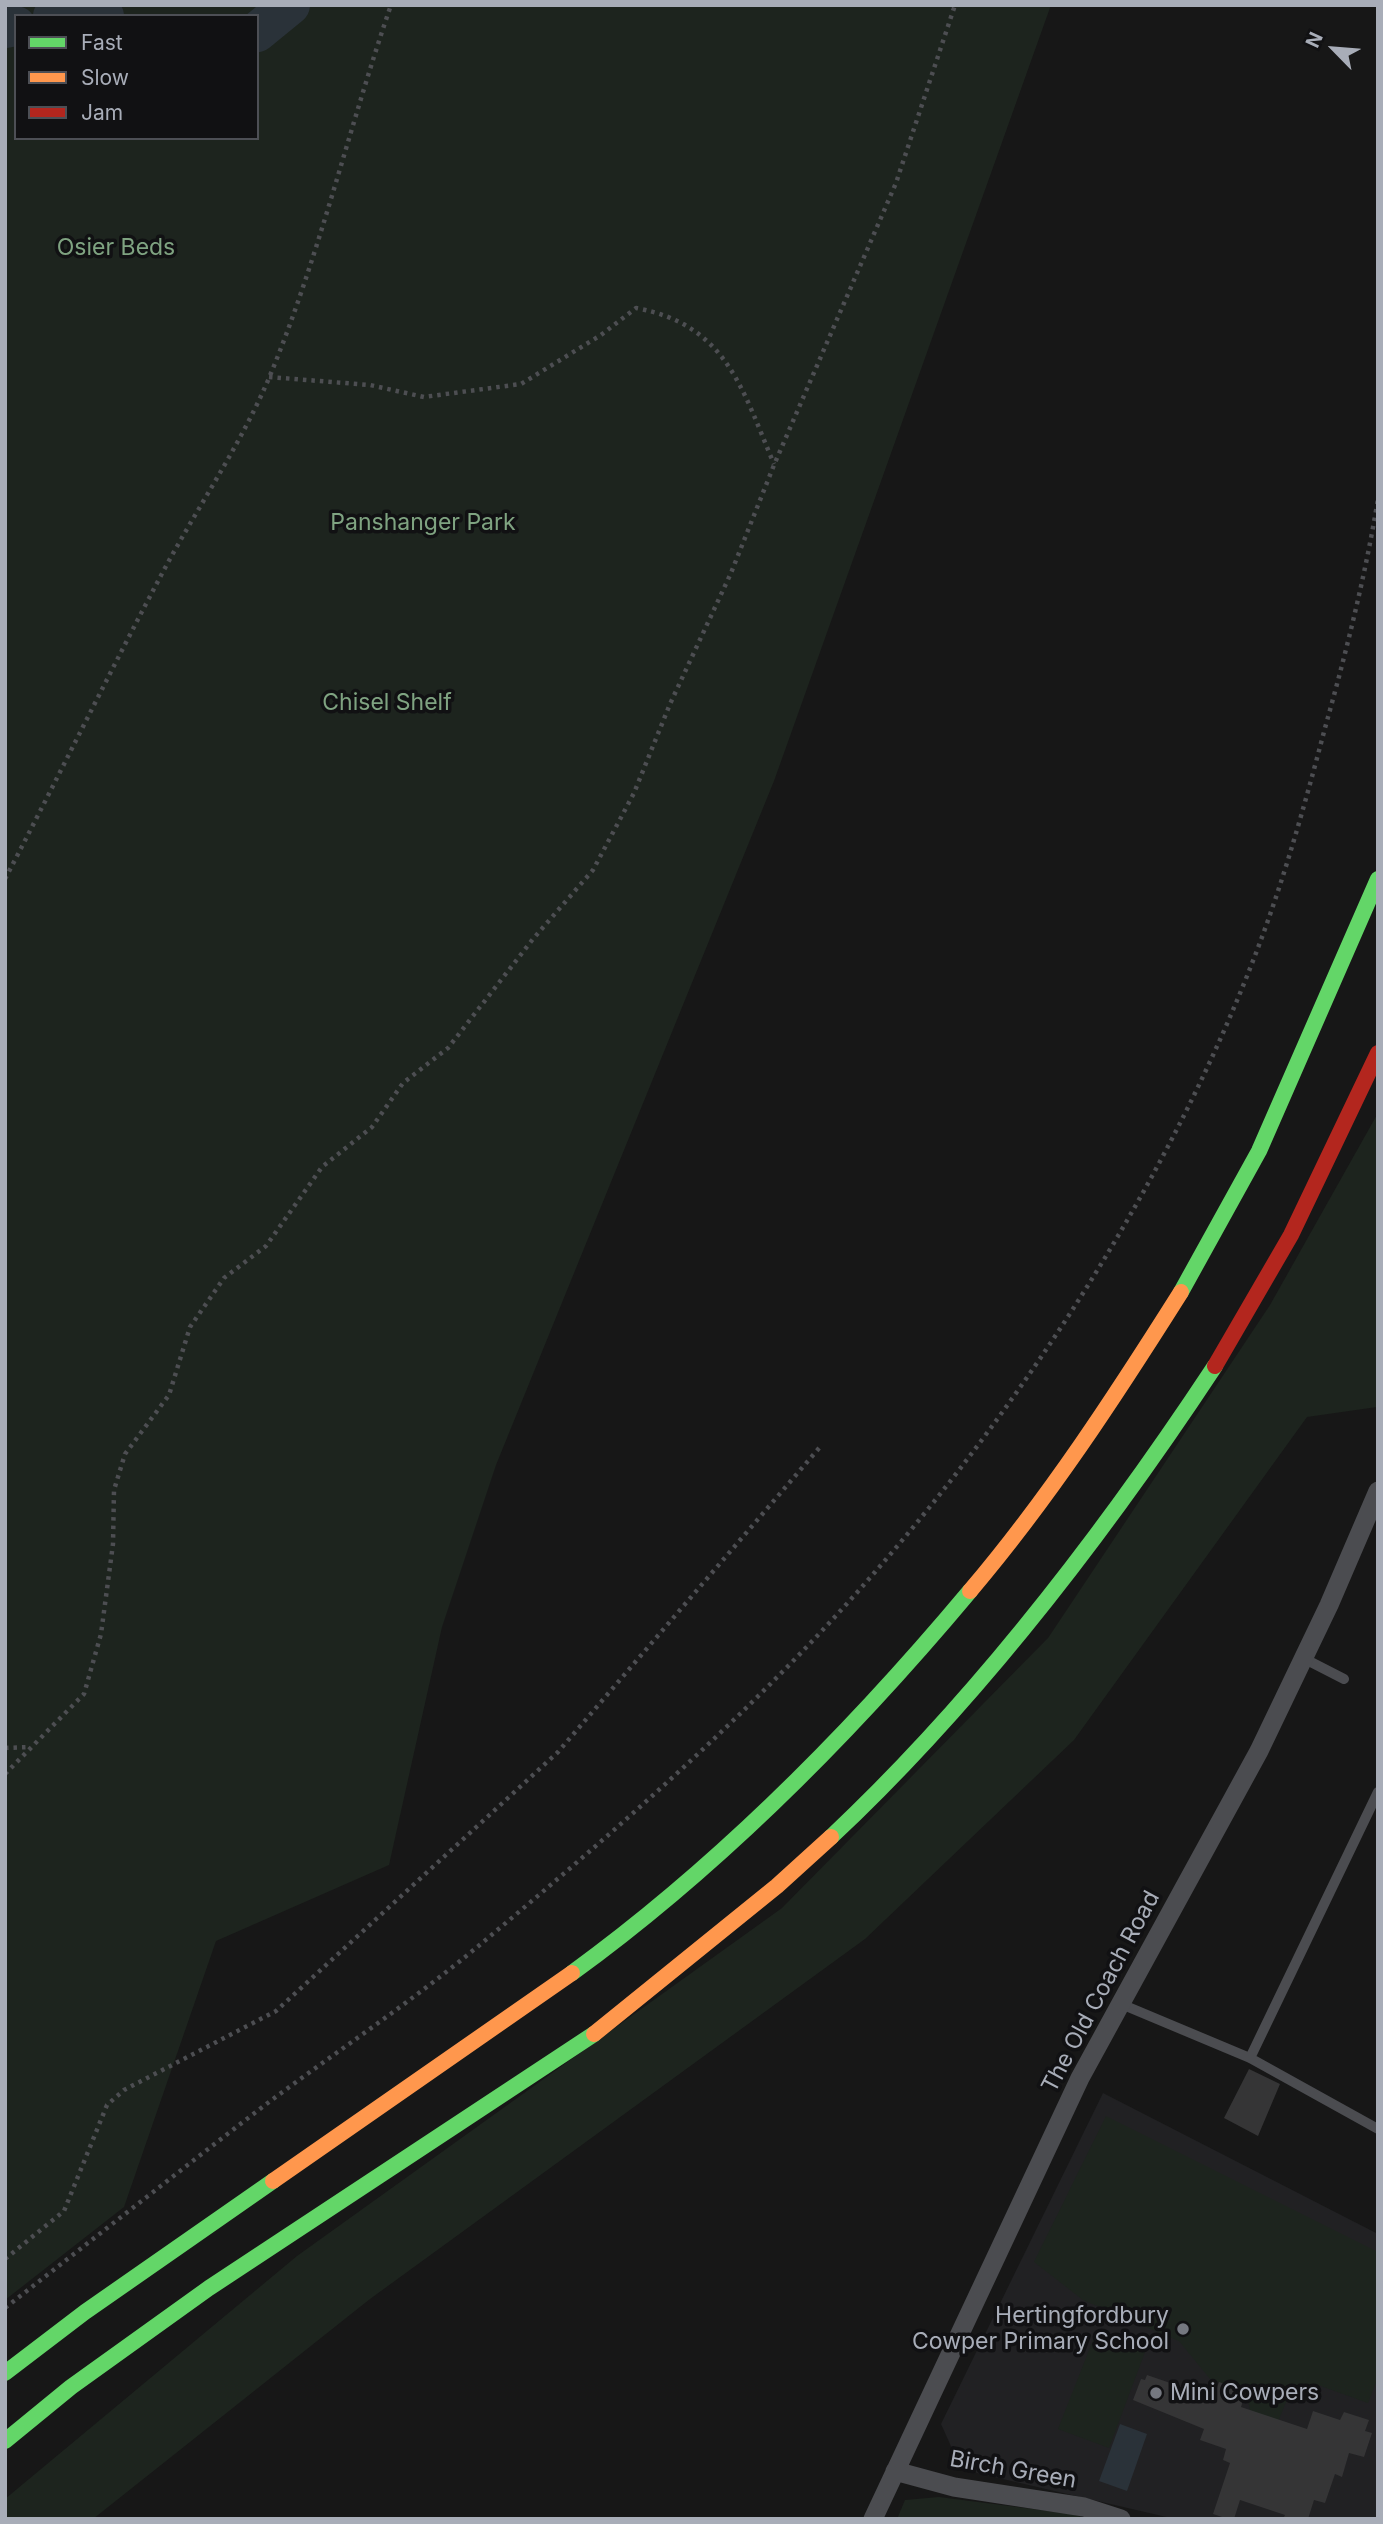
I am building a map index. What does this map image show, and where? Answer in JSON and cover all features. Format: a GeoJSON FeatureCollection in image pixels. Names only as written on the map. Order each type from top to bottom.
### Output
{"type":"FeatureCollection","features":[{"type":"Feature","properties":{"kind":"highway"},"geometry":{"type":"LineString","coordinates":[[5,2373],[118,2290],[540,1997],[647,1916],[738,1837],[818,1760],[906,1668],[986,1576],[1054,1486],[1178,1294],[1245,1181],[1360,930],[1378,879]]}},
{"type":"Feature","properties":{"kind":"highway"},"geometry":{"type":"LineString","coordinates":[[5,2441],[138,2337],[314,2217],[568,2053],[803,1863],[883,1784],[969,1692],[1034,1613],[1116,1508],[1190,1403],[1270,1274],[1378,1053]]}},
{"type":"Feature","properties":{"kind":"street","name":"The Old Coach Road"},"geometry":{"type":"LineString","coordinates":[[873,2519],[1080,2078],[1259,1751],[1378,1491]]}},
{"type":"Feature","properties":{"kind":"street","name":"Birch Green"},"geometry":{"type":"LineString","coordinates":[[895,2471],[954,2487],[1084,2507],[1121,2519]]}},
{"type":"Feature","properties":{"kind":"lane"},"geometry":{"type":"LineString","coordinates":[[1303,1658],[1343,1679]]}},
{"type":"Feature","properties":{"kind":"lane"},"geometry":{"type":"LineString","coordinates":[[1250,2058],[1378,1792]]}},
{"type":"Feature","properties":{"kind":"lane"},"geometry":{"type":"LineString","coordinates":[[1121,2004],[1250,2058],[1378,2129]]}},
{"type":"Feature","properties":{"kind":"path"},"geometry":{"type":"LineString","coordinates":[[5,879],[165,568],[233,450],[269,377],[346,156],[369,70],[391,5]]}},
{"type":"Feature","properties":{"kind":"path"},"geometry":{"type":"LineString","coordinates":[[5,1774],[84,1694],[101,1634],[113,1544],[114,1490],[125,1454],[169,1395],[190,1327],[224,1278],[266,1246],[322,1167],[372,1128],[403,1083],[448,1048],[533,939],[593,870],[634,793],[670,704],[731,573],[774,465],[896,183],[955,5]]}},
{"type":"Feature","properties":{"kind":"path"},"geometry":{"type":"LineString","coordinates":[[269,377],[370,385],[424,397],[522,384],[601,335],[636,308],[663,313],[713,344],[741,385],[774,465]]}},
{"type":"Feature","properties":{"kind":"path"},"geometry":{"type":"LineString","coordinates":[[5,2308],[252,2116],[477,1947],[607,1833],[769,1682],[862,1587],[974,1451],[1045,1351],[1109,1248],[1191,1103],[1224,1030],[1257,951],[1308,792],[1365,571],[1378,499]]}},
{"type":"Feature","properties":{"kind":"path"},"geometry":{"type":"LineString","coordinates":[[5,2259],[64,2211],[107,2105],[124,2090],[276,2011],[558,1752],[820,1447]]}},
{"type":"Feature","properties":{"kind":"path"},"geometry":{"type":"LineString","coordinates":[[5,1748],[31,1746]]}},
{"type":"Feature","properties":{"kind":"shaded area","name":"Hertingfordbury Cowper Primary School"},"geometry":{"type":"Polygon","coordinates":[[[1103,2093],[1378,2234],[1378,2519],[1175,2519],[977,2473],[958,2462],[941,2424],[1103,2093]]]}},
{"type":"Feature","properties":{"kind":"shaded area"},"geometry":{"type":"Polygon","coordinates":[[[1120,2424],[1147,2434],[1127,2491],[1099,2481],[1120,2424]]]}},
{"type":"Feature","properties":{"kind":"green space","name":"Panshanger Park"},"geometry":{"type":"Polygon","coordinates":[[[5,5],[1051,5],[774,781],[496,1465],[442,1627],[389,1865],[216,1941],[124,2207],[5,2300],[5,5]]]}},
{"type":"Feature","properties":{"kind":"green space"},"geometry":{"type":"Polygon","coordinates":[[[1378,1113],[1377,1407],[1307,1417],[1074,1740],[865,1939],[370,2299],[93,2519],[5,2519],[5,2499],[297,2256],[782,1908],[1048,1638],[1270,1305],[1378,1113]]]}},
{"type":"Feature","properties":{"kind":"green space"},"geometry":{"type":"Polygon","coordinates":[[[1106,2116],[1378,2252],[1378,2377],[1368,2403],[1318,2385],[1307,2393],[1290,2392],[1278,2422],[1251,2413],[1246,2393],[1210,2379],[1179,2341],[1083,2300],[1034,2262],[1106,2116]]]}},
{"type":"Feature","properties":{"kind":"green space"},"geometry":{"type":"Polygon","coordinates":[[[1095,2335],[1145,2352],[1109,2448],[1058,2429],[1095,2335]]]}},
{"type":"Feature","properties":{"kind":"green space"},"geometry":{"type":"Polygon","coordinates":[[[939,2497],[1072,2514],[1089,2519],[897,2519],[905,2500],[939,2497]]]}},
{"type":"Feature","properties":{"kind":"building"},"geometry":{"type":"Polygon","coordinates":[[[1249,2069],[1280,2084],[1258,2136],[1224,2118],[1249,2069]]]}},
{"type":"Feature","properties":{"kind":"building"},"geometry":{"type":"Polygon","coordinates":[[[1147,2375],[1214,2398],[1219,2382],[1246,2391],[1241,2407],[1307,2429],[1313,2411],[1340,2420],[1344,2412],[1369,2420],[1365,2431],[1372,2433],[1364,2457],[1349,2453],[1342,2477],[1335,2474],[1325,2503],[1314,2500],[1308,2519],[1283,2519],[1285,2515],[1240,2500],[1234,2519],[1228,2519],[1213,2514],[1230,2463],[1223,2460],[1226,2449],[1200,2440],[1204,2429],[1133,2400],[1141,2379],[1145,2380],[1147,2375]]]}},
{"type":"Feature","properties":{"kind":"waterway"},"geometry":{"type":"LineString","coordinates":[[259,30],[290,5]]}},
{"type":"Feature","properties":{"kind":"waterway"},"geometry":{"type":"LineString","coordinates":[[61,14],[91,6],[101,14]]}},
{"type":"Feature","properties":{"kind":"waterway"},"geometry":{"type":"LineString","coordinates":[[5,28],[14,26]]}},
{"type":"Feature","properties":{"kind":"traffic: fast"},"geometry":{"type":"LineString","coordinates":[[1181,1292],[1259,1151],[1378,879]]}},
{"type":"Feature","properties":{"kind":"traffic: fast"},"geometry":{"type":"LineString","coordinates":[[831,1837],[885,1784],[988,1672],[1129,1491],[1215,1366]]}},
{"type":"Feature","properties":{"kind":"traffic: fast"},"geometry":{"type":"LineString","coordinates":[[572,1973],[681,1887],[783,1794],[879,1695],[970,1591]]}},
{"type":"Feature","properties":{"kind":"traffic: fast"},"geometry":{"type":"LineString","coordinates":[[5,2441],[71,2387],[209,2288],[594,2034]]}},
{"type":"Feature","properties":{"kind":"traffic: fast"},"geometry":{"type":"LineString","coordinates":[[5,2373],[85,2312],[273,2181]]}},
{"type":"Feature","properties":{"kind":"traffic: slow"},"geometry":{"type":"LineString","coordinates":[[970,1591],[1054,1483],[1181,1292]]}},
{"type":"Feature","properties":{"kind":"traffic: slow"},"geometry":{"type":"LineString","coordinates":[[594,2034],[777,1886],[831,1837]]}},
{"type":"Feature","properties":{"kind":"traffic: slow"},"geometry":{"type":"LineString","coordinates":[[273,2181],[572,1973]]}},
{"type":"Feature","properties":{"kind":"traffic: jam"},"geometry":{"type":"LineString","coordinates":[[1215,1366],[1291,1235],[1378,1053]]}},
{"type":"Feature","properties":{"kind":"place","name":"Hertingfordbury Cowper Primary School"},"geometry":{"type":"Point","coordinates":[1183,2329]}},
{"type":"Feature","properties":{"kind":"place","name":"Mini Cowpers"},"geometry":{"type":"Point","coordinates":[1156,2393]}},
{"type":"Feature","properties":{"kind":"park label","name":"Osier Beds"},"geometry":{"type":"Point","coordinates":[116,248]}},
{"type":"Feature","properties":{"kind":"park label","name":"Chisel Shelf"},"geometry":{"type":"Point","coordinates":[387,703]}}]}
